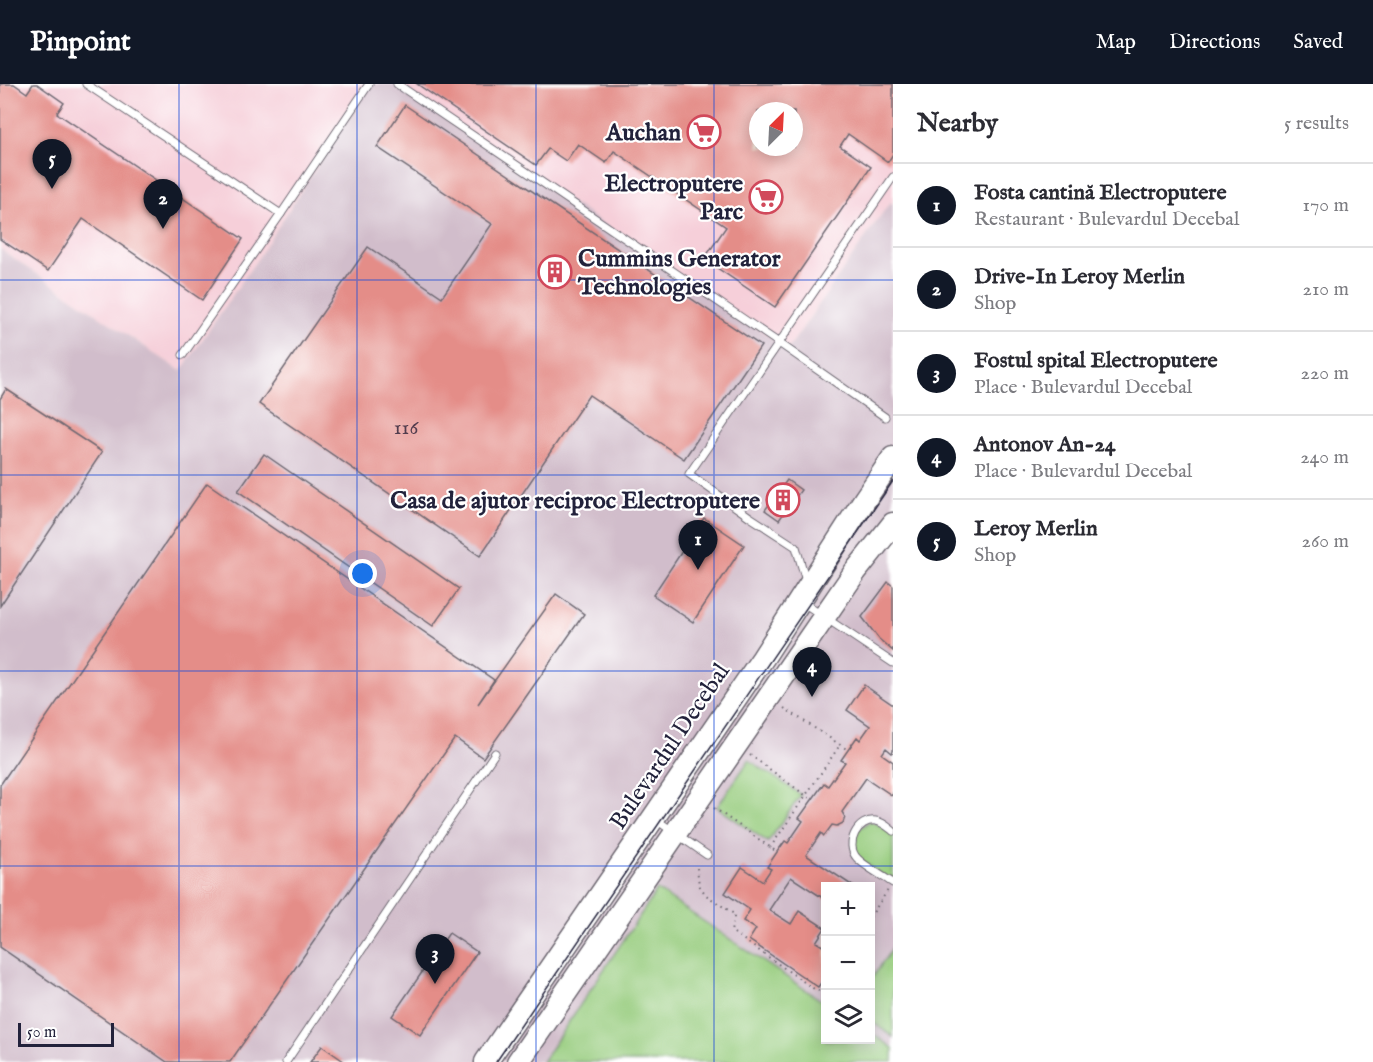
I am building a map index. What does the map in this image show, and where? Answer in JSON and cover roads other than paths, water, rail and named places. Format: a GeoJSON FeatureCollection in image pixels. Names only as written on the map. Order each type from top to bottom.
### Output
{"type":"FeatureCollection","features":[{"type":"Feature","properties":{"kind":"main road","name":"Bulevardul Decebal"},"geometry":{"type":"LineString","coordinates":[[486,1062],[763,658],[893,458]]}},
{"type":"Feature","properties":{"kind":"main road"},"geometry":{"type":"LineString","coordinates":[[518,1062],[855,572],[893,524]]}},
{"type":"Feature","properties":{"kind":"lane"},"geometry":{"type":"LineString","coordinates":[[86,84],[281,214]]}},
{"type":"Feature","properties":{"kind":"lane"},"geometry":{"type":"LineString","coordinates":[[183,355],[369,84]]}},
{"type":"Feature","properties":{"kind":"lane"},"geometry":{"type":"LineString","coordinates":[[397,84],[885,417]]}},
{"type":"Feature","properties":{"kind":"lane"},"geometry":{"type":"LineString","coordinates":[[893,177],[689,474],[796,547],[803,594],[824,617],[893,663]]}},
{"type":"Feature","properties":{"kind":"lane"},"geometry":{"type":"LineString","coordinates":[[286,1062],[495,753]]}},
{"type":"Feature","properties":{"kind":"lane"},"geometry":{"type":"LineString","coordinates":[[653,818],[707,855]]}},
{"type":"Feature","properties":{"kind":"lane"},"geometry":{"type":"LineString","coordinates":[[893,831],[879,821],[862,824],[855,832],[851,848],[857,858],[893,883]]}},
{"type":"Feature","properties":{"kind":"tram line"},"geometry":{"type":"LineString","coordinates":[[496,1062],[893,481]]}},
{"type":"Feature","properties":{"kind":"place","name":"Auchan"},"geometry":{"type":"Point","coordinates":[704,132]}},
{"type":"Feature","properties":{"kind":"place","name":"Leroy Merlin"},"geometry":{"type":"Point","coordinates":[52,189]}},
{"type":"Feature","properties":{"kind":"place","name":"Electroputere Parc"},"geometry":{"type":"Point","coordinates":[766,197]}},
{"type":"Feature","properties":{"kind":"place","name":"Drive-In Leroy Merlin"},"geometry":{"type":"Point","coordinates":[163,229]}},
{"type":"Feature","properties":{"kind":"place","name":"Cummins Generator Technologies"},"geometry":{"type":"Point","coordinates":[555,272]}},
{"type":"Feature","properties":{"kind":"place","name":"Casa de ajutor reciproc Electroputere"},"geometry":{"type":"Point","coordinates":[783,500]}},
{"type":"Feature","properties":{"kind":"place","name":"Fosta cantină Electroputere"},"geometry":{"type":"Point","coordinates":[698,570]}},
{"type":"Feature","properties":{"kind":"place","name":"Antonov An-24"},"geometry":{"type":"Point","coordinates":[812,697]}},
{"type":"Feature","properties":{"kind":"place","name":"Fostul spital Electroputere"},"geometry":{"type":"Point","coordinates":[435,984]}}]}
